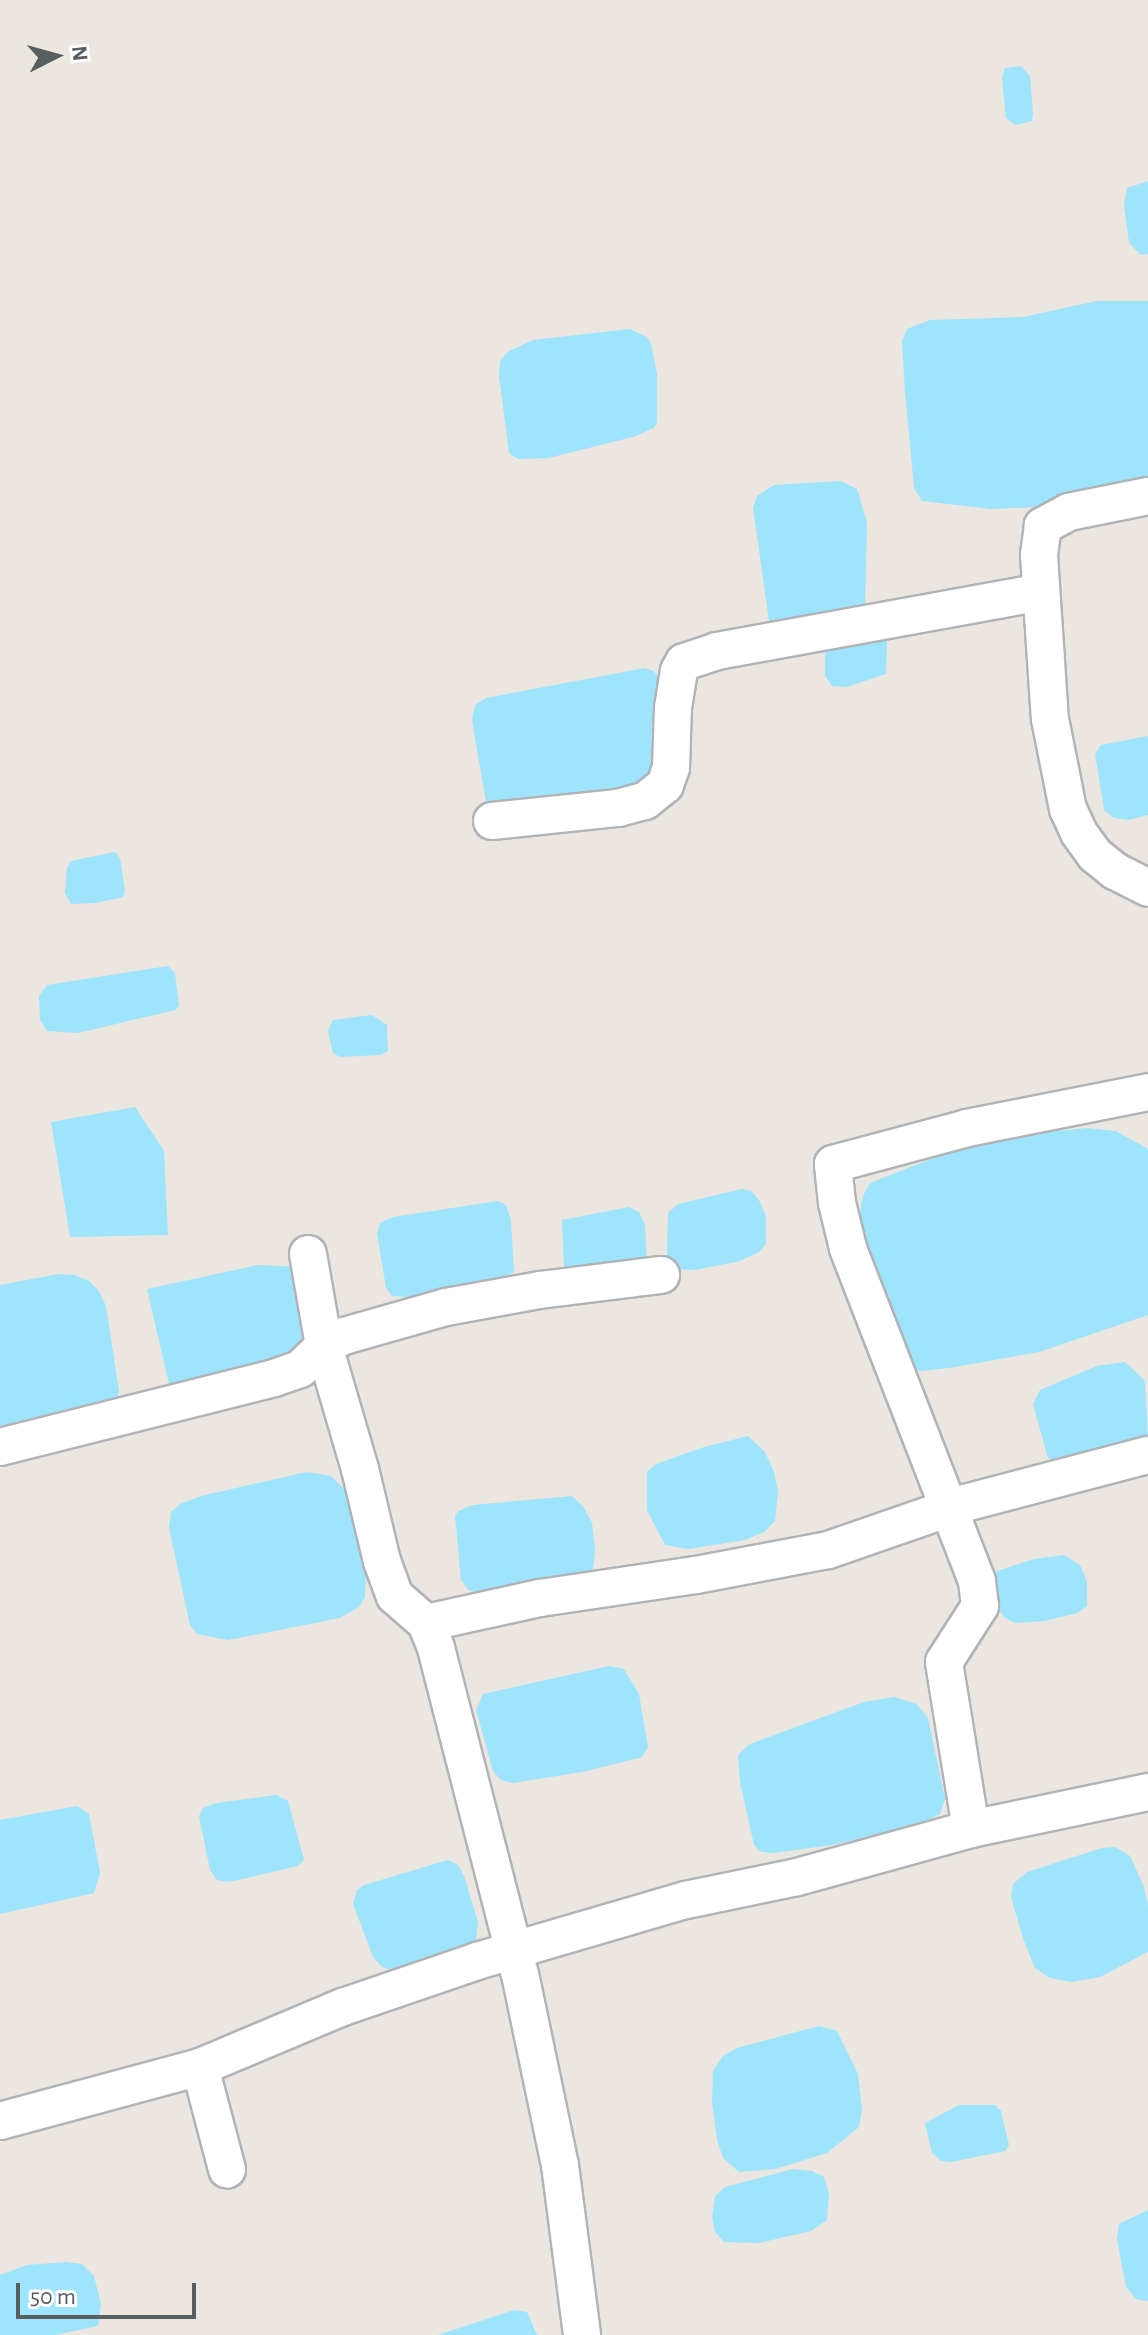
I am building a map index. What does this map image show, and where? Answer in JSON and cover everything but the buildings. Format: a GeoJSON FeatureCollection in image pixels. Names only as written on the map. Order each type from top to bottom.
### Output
{"type":"FeatureCollection","features":[{"type":"Feature","properties":{"kind":"street"},"geometry":{"type":"LineString","coordinates":[[1148,496],[1069,512],[1043,526],[1041,592],[1050,719],[1068,809],[1079,833],[1095,855],[1115,871],[1148,888]]}},
{"type":"Feature","properties":{"kind":"street"},"geometry":{"type":"LineString","coordinates":[[492,821],[618,808],[645,801],[665,785],[671,768],[679,671],[684,662],[717,651],[1041,592]]}},
{"type":"Feature","properties":{"kind":"street"},"geometry":{"type":"LineString","coordinates":[[971,1829],[944,1662],[980,1606],[977,1581],[848,1248],[837,1203],[833,1164],[967,1128],[1148,1092]]}},
{"type":"Feature","properties":{"kind":"street"},"geometry":{"type":"LineString","coordinates":[[308,1254],[324,1346],[360,1469],[382,1561],[395,1596],[426,1623],[440,1662],[513,1953],[560,2165],[582,2335]]}},
{"type":"Feature","properties":{"kind":"street"},"geometry":{"type":"LineString","coordinates":[[0,1447],[274,1378],[300,1369],[324,1346],[344,1336],[446,1307],[540,1290],[661,1275]]}},
{"type":"Feature","properties":{"kind":"street"},"geometry":{"type":"LineString","coordinates":[[426,1623],[540,1598],[696,1575],[828,1550],[951,1508],[1148,1455]]}},
{"type":"Feature","properties":{"kind":"street"},"geometry":{"type":"LineString","coordinates":[[0,2121],[200,2067],[343,2007],[477,1961],[513,1953],[686,1900],[797,1877],[971,1829],[1148,1792]]}},
{"type":"Feature","properties":{"kind":"street"},"geometry":{"type":"LineString","coordinates":[[200,2067],[227,2169]]}},
{"type":"Feature","properties":{"kind":"water"},"geometry":{"type":"Polygon","coordinates":[[[1021,66],[1030,76],[1033,114],[1032,121],[1015,125],[1006,118],[1002,78],[1005,68],[1021,66]]]}},
{"type":"Feature","properties":{"kind":"water"},"geometry":{"type":"Polygon","coordinates":[[[1148,181],[1148,254],[1141,255],[1129,243],[1124,205],[1127,188],[1148,181]]]}},
{"type":"Feature","properties":{"kind":"water"},"geometry":{"type":"Polygon","coordinates":[[[1097,301],[1148,301],[1148,484],[1058,506],[991,509],[922,501],[914,488],[905,392],[902,341],[907,329],[930,320],[1023,317],[1097,301]]]}},
{"type":"Feature","properties":{"kind":"water"},"geometry":{"type":"Polygon","coordinates":[[[630,329],[647,337],[651,344],[657,373],[657,422],[654,428],[633,437],[549,458],[518,459],[509,453],[499,376],[500,361],[509,351],[533,340],[630,329]]]}},
{"type":"Feature","properties":{"kind":"water"},"geometry":{"type":"Polygon","coordinates":[[[841,481],[857,489],[867,522],[865,609],[770,628],[753,508],[757,496],[774,485],[841,481]]]}},
{"type":"Feature","properties":{"kind":"water"},"geometry":{"type":"Polygon","coordinates":[[[880,635],[887,642],[886,674],[846,687],[832,686],[825,676],[825,647],[880,635]]]}},
{"type":"Feature","properties":{"kind":"water"},"geometry":{"type":"Polygon","coordinates":[[[645,668],[654,671],[659,679],[661,732],[650,787],[498,808],[486,802],[472,720],[475,705],[486,698],[645,668]]]}},
{"type":"Feature","properties":{"kind":"water"},"geometry":{"type":"Polygon","coordinates":[[[1148,736],[1148,815],[1128,820],[1114,818],[1104,810],[1095,754],[1101,745],[1148,736]]]}},
{"type":"Feature","properties":{"kind":"water"},"geometry":{"type":"Polygon","coordinates":[[[115,852],[120,858],[125,891],[123,897],[71,904],[65,893],[67,868],[71,861],[115,852]]]}},
{"type":"Feature","properties":{"kind":"water"},"geometry":{"type":"Polygon","coordinates":[[[168,966],[175,973],[179,1006],[175,1010],[78,1033],[47,1031],[40,1020],[39,996],[47,985],[168,966]]]}},
{"type":"Feature","properties":{"kind":"water"},"geometry":{"type":"Polygon","coordinates":[[[372,1015],[387,1025],[388,1051],[380,1055],[340,1057],[333,1053],[328,1031],[333,1020],[372,1015]]]}},
{"type":"Feature","properties":{"kind":"water"},"geometry":{"type":"Polygon","coordinates":[[[135,1107],[164,1151],[168,1235],[70,1237],[51,1122],[135,1107]]]}},
{"type":"Feature","properties":{"kind":"water"},"geometry":{"type":"Polygon","coordinates":[[[1086,1128],[1116,1131],[1148,1149],[1148,1315],[1039,1352],[919,1371],[911,1365],[863,1237],[860,1213],[863,1196],[870,1183],[982,1139],[1086,1128]]]}},
{"type":"Feature","properties":{"kind":"water"},"geometry":{"type":"Polygon","coordinates":[[[742,1189],[751,1191],[759,1200],[766,1216],[766,1244],[759,1252],[740,1261],[695,1270],[675,1269],[667,1259],[668,1213],[678,1204],[742,1189]]]}},
{"type":"Feature","properties":{"kind":"water"},"geometry":{"type":"Polygon","coordinates":[[[498,1201],[506,1205],[511,1220],[514,1272],[493,1283],[421,1298],[392,1296],[386,1288],[377,1233],[380,1223],[393,1217],[498,1201]]]}},
{"type":"Feature","properties":{"kind":"water"},"geometry":{"type":"Polygon","coordinates":[[[629,1207],[639,1212],[645,1225],[647,1263],[570,1273],[564,1267],[562,1220],[629,1207]]]}},
{"type":"Feature","properties":{"kind":"water"},"geometry":{"type":"Polygon","coordinates":[[[258,1265],[299,1267],[310,1331],[295,1354],[267,1364],[169,1384],[147,1289],[258,1265]]]}},
{"type":"Feature","properties":{"kind":"water"},"geometry":{"type":"Polygon","coordinates":[[[59,1274],[75,1275],[89,1281],[99,1291],[106,1306],[119,1391],[116,1407],[0,1429],[0,1285],[59,1274]]]}},
{"type":"Feature","properties":{"kind":"water"},"geometry":{"type":"Polygon","coordinates":[[[1125,1362],[1145,1381],[1148,1438],[1059,1463],[1048,1458],[1033,1404],[1040,1390],[1097,1366],[1125,1362]]]}},
{"type":"Feature","properties":{"kind":"water"},"geometry":{"type":"Polygon","coordinates":[[[748,1436],[765,1452],[774,1472],[778,1491],[775,1521],[764,1532],[745,1540],[688,1549],[665,1545],[647,1510],[647,1472],[656,1464],[748,1436]]]}},
{"type":"Feature","properties":{"kind":"water"},"geometry":{"type":"Polygon","coordinates":[[[307,1472],[331,1476],[345,1490],[366,1576],[365,1597],[359,1607],[340,1618],[228,1640],[197,1634],[190,1625],[169,1528],[171,1512],[180,1504],[201,1496],[307,1472]]]}},
{"type":"Feature","properties":{"kind":"water"},"geometry":{"type":"Polygon","coordinates":[[[572,1496],[583,1506],[592,1523],[593,1569],[580,1575],[479,1593],[468,1590],[461,1580],[455,1516],[458,1511],[473,1505],[572,1496]]]}},
{"type":"Feature","properties":{"kind":"water"},"geometry":{"type":"Polygon","coordinates":[[[1064,1555],[1080,1565],[1087,1581],[1087,1606],[1077,1613],[1045,1621],[1015,1623],[1004,1617],[997,1607],[994,1572],[1034,1559],[1064,1555]]]}},
{"type":"Feature","properties":{"kind":"water"},"geometry":{"type":"Polygon","coordinates":[[[609,1666],[624,1669],[639,1694],[648,1747],[642,1757],[582,1772],[513,1783],[501,1780],[493,1771],[476,1710],[483,1694],[609,1666]]]}},
{"type":"Feature","properties":{"kind":"water"},"geometry":{"type":"Polygon","coordinates":[[[894,1697],[916,1704],[928,1718],[945,1799],[940,1814],[920,1824],[832,1845],[761,1852],[754,1845],[740,1782],[738,1755],[750,1744],[864,1702],[894,1697]]]}},
{"type":"Feature","properties":{"kind":"water"},"geometry":{"type":"Polygon","coordinates":[[[276,1795],[288,1801],[304,1860],[298,1866],[229,1882],[217,1880],[210,1870],[199,1816],[203,1808],[216,1803],[276,1795]]]}},
{"type":"Feature","properties":{"kind":"water"},"geometry":{"type":"Polygon","coordinates":[[[77,1806],[89,1814],[100,1873],[94,1893],[0,1914],[0,1820],[77,1806]]]}},
{"type":"Feature","properties":{"kind":"water"},"geometry":{"type":"Polygon","coordinates":[[[1115,1847],[1130,1856],[1144,1887],[1148,1906],[1148,1952],[1100,1977],[1071,1982],[1050,1978],[1035,1968],[1023,1938],[1011,1897],[1013,1884],[1027,1872],[1102,1848],[1115,1847]]]}},
{"type":"Feature","properties":{"kind":"water"},"geometry":{"type":"Polygon","coordinates":[[[448,1860],[458,1865],[464,1876],[478,1922],[476,1942],[391,1970],[382,1967],[373,1957],[353,1904],[357,1890],[364,1885],[448,1860]]]}},
{"type":"Feature","properties":{"kind":"water"},"geometry":{"type":"Polygon","coordinates":[[[819,2026],[837,2031],[858,2074],[862,2110],[859,2127],[827,2153],[775,2169],[739,2172],[723,2158],[717,2140],[712,2102],[713,2071],[723,2056],[737,2048],[819,2026]]]}},
{"type":"Feature","properties":{"kind":"water"},"geometry":{"type":"Polygon","coordinates":[[[959,2105],[995,2105],[1001,2111],[1009,2145],[1005,2151],[951,2162],[941,2161],[932,2153],[925,2123],[959,2105]]]}},
{"type":"Feature","properties":{"kind":"water"},"geometry":{"type":"Polygon","coordinates":[[[793,2169],[812,2171],[824,2177],[829,2193],[827,2220],[811,2231],[759,2243],[724,2242],[715,2232],[712,2216],[715,2196],[725,2187],[793,2169]]]}},
{"type":"Feature","properties":{"kind":"water"},"geometry":{"type":"Polygon","coordinates":[[[1148,2210],[1146,2301],[1136,2299],[1126,2287],[1117,2240],[1119,2224],[1148,2210]]]}},
{"type":"Feature","properties":{"kind":"water"},"geometry":{"type":"Polygon","coordinates":[[[82,2264],[94,2276],[101,2304],[98,2326],[55,2335],[0,2335],[0,2275],[27,2265],[82,2264]]]}},
{"type":"Feature","properties":{"kind":"water"},"geometry":{"type":"Polygon","coordinates":[[[514,2310],[527,2312],[537,2335],[438,2335],[514,2310]]]}}]}
